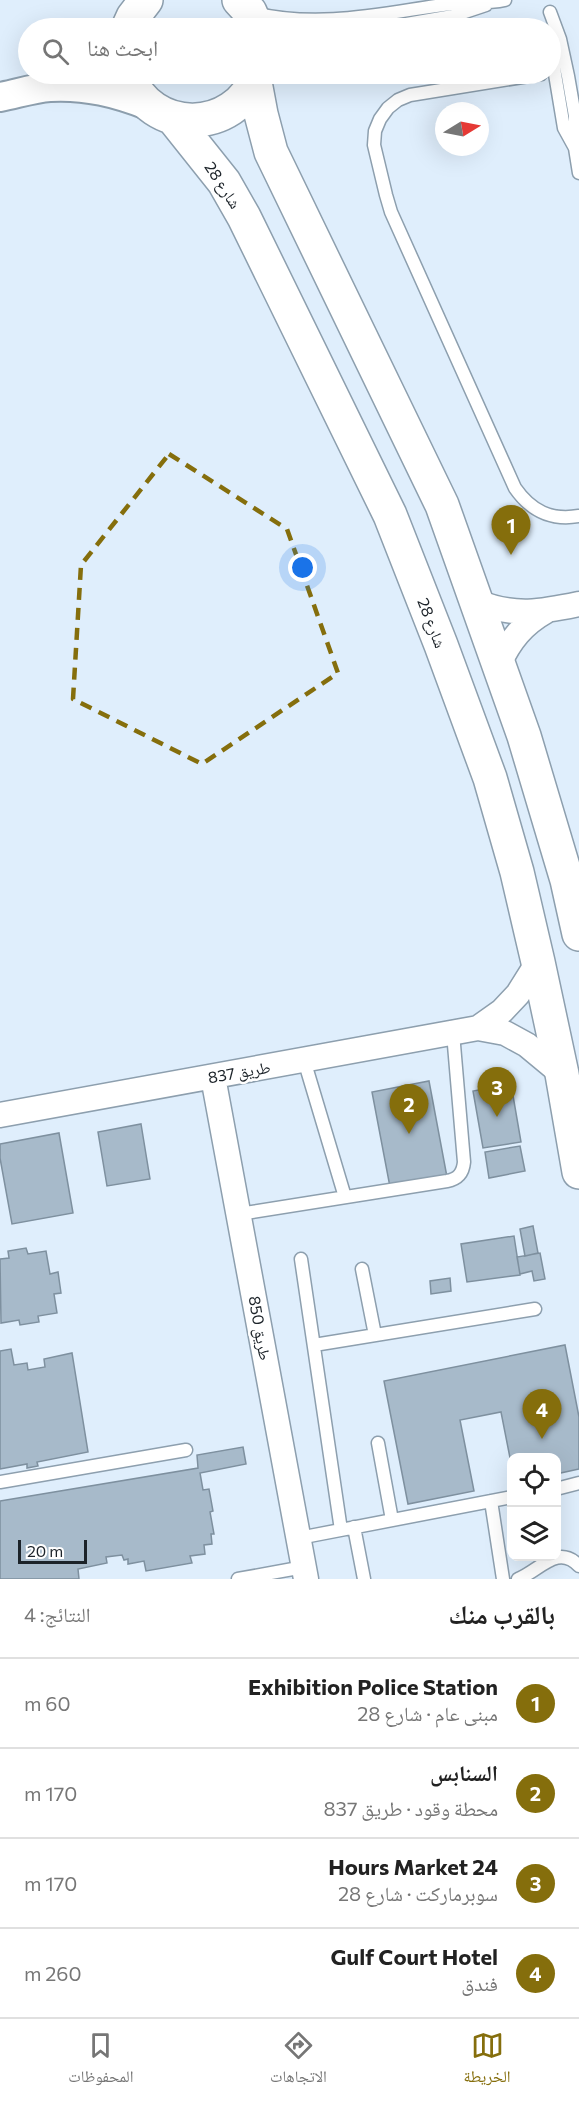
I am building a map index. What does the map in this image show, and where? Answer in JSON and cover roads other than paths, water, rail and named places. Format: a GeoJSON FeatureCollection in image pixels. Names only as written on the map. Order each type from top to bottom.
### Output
{"type":"FeatureCollection","features":[{"type":"Feature","properties":{"kind":"main road","name":"شارع 28"},"geometry":{"type":"LineString","coordinates":[[132,84],[161,112],[224,182],[244,217],[390,515],[490,778],[517,872],[538,962],[579,1172]]}},
{"type":"Feature","properties":{"kind":"main road"},"geometry":{"type":"LineString","coordinates":[[161,112],[197,121],[221,115],[241,102],[253,84]]}},
{"type":"Feature","properties":{"kind":"main road"},"geometry":{"type":"LineString","coordinates":[[258,84],[261,114],[271,152],[442,505],[531,758],[578,926]]}},
{"type":"Feature","properties":{"kind":"street"},"geometry":{"type":"LineString","coordinates":[[0,97],[55,84]]}},
{"type":"Feature","properties":{"kind":"street"},"geometry":{"type":"LineString","coordinates":[[48,87],[95,89],[117,93],[161,112]]}},
{"type":"Feature","properties":{"kind":"street"},"geometry":{"type":"LineString","coordinates":[[477,602],[494,609],[530,613],[579,604]]}},
{"type":"Feature","properties":{"kind":"street"},"geometry":{"type":"LineString","coordinates":[[499,664],[507,647],[518,632],[532,619],[548,610]]}},
{"type":"Feature","properties":{"kind":"street","name":"طريق 837"},"geometry":{"type":"LineString","coordinates":[[478,1028],[502,1011],[518,994],[538,962]]}},
{"type":"Feature","properties":{"kind":"street","name":"طريق 837"},"geometry":{"type":"LineString","coordinates":[[0,1115],[478,1028],[505,1033],[527,1045],[561,1074]]}},
{"type":"Feature","properties":{"kind":"street","name":"طريق 850"},"geometry":{"type":"LineString","coordinates":[[213,1077],[305,1573]]}},
{"type":"Feature","properties":{"kind":"lane"},"geometry":{"type":"LineString","coordinates":[[344,18],[452,4],[490,3],[505,0]]}},
{"type":"Feature","properties":{"kind":"lane"},"geometry":{"type":"LineString","coordinates":[[438,18],[465,13],[490,3]]}},
{"type":"Feature","properties":{"kind":"lane"},"geometry":{"type":"LineString","coordinates":[[249,13],[279,18]]}},
{"type":"Feature","properties":{"kind":"lane"},"geometry":{"type":"LineString","coordinates":[[561,44],[575,116],[575,148],[579,172]]}},
{"type":"Feature","properties":{"kind":"lane"},"geometry":{"type":"LineString","coordinates":[[476,84],[410,95],[398,100],[388,108],[375,131],[376,158],[391,212],[514,488],[536,511],[551,517],[579,516]]}},
{"type":"Feature","properties":{"kind":"lane"},"geometry":{"type":"LineString","coordinates":[[551,84],[564,128],[575,148]]}},
{"type":"Feature","properties":{"kind":"lane"},"geometry":{"type":"LineString","coordinates":[[239,1214],[452,1180],[461,1173],[464,1162],[453,1033]]}},
{"type":"Feature","properties":{"kind":"lane"},"geometry":{"type":"LineString","coordinates":[[304,1060],[345,1197]]}},
{"type":"Feature","properties":{"kind":"lane"},"geometry":{"type":"LineString","coordinates":[[301,1259],[314,1345],[348,1529],[364,1579]]}},
{"type":"Feature","properties":{"kind":"lane"},"geometry":{"type":"LineString","coordinates":[[362,1269],[375,1335]]}},
{"type":"Feature","properties":{"kind":"lane"},"geometry":{"type":"LineString","coordinates":[[314,1345],[535,1309]]}},
{"type":"Feature","properties":{"kind":"lane"},"geometry":{"type":"LineString","coordinates":[[378,1443],[392,1520]]}},
{"type":"Feature","properties":{"kind":"lane"},"geometry":{"type":"LineString","coordinates":[[0,1482],[186,1450]]}},
{"type":"Feature","properties":{"kind":"lane"},"geometry":{"type":"LineString","coordinates":[[561,1488],[579,1483]]}},
{"type":"Feature","properties":{"kind":"lane"},"geometry":{"type":"LineString","coordinates":[[298,1538],[507,1498]]}},
{"type":"Feature","properties":{"kind":"lane"},"geometry":{"type":"LineString","coordinates":[[491,1501],[503,1579]]}},
{"type":"Feature","properties":{"kind":"lane"},"geometry":{"type":"LineString","coordinates":[[518,1579],[551,1558],[570,1558],[579,1566]]}},
{"type":"Feature","properties":{"kind":"lane"},"geometry":{"type":"LineString","coordinates":[[239,1579],[305,1573]]}},
{"type":"Feature","properties":{"kind":"place","name":"Exhibition Police Station"},"geometry":{"type":"Point","coordinates":[511,555]}},
{"type":"Feature","properties":{"kind":"place","name":"24 Hours Market"},"geometry":{"type":"Point","coordinates":[497,1117]}},
{"type":"Feature","properties":{"kind":"place","name":"السنابس"},"geometry":{"type":"Point","coordinates":[409,1134]}},
{"type":"Feature","properties":{"kind":"place","name":"Gulf Court Hotel"},"geometry":{"type":"Point","coordinates":[542,1439]}}]}
